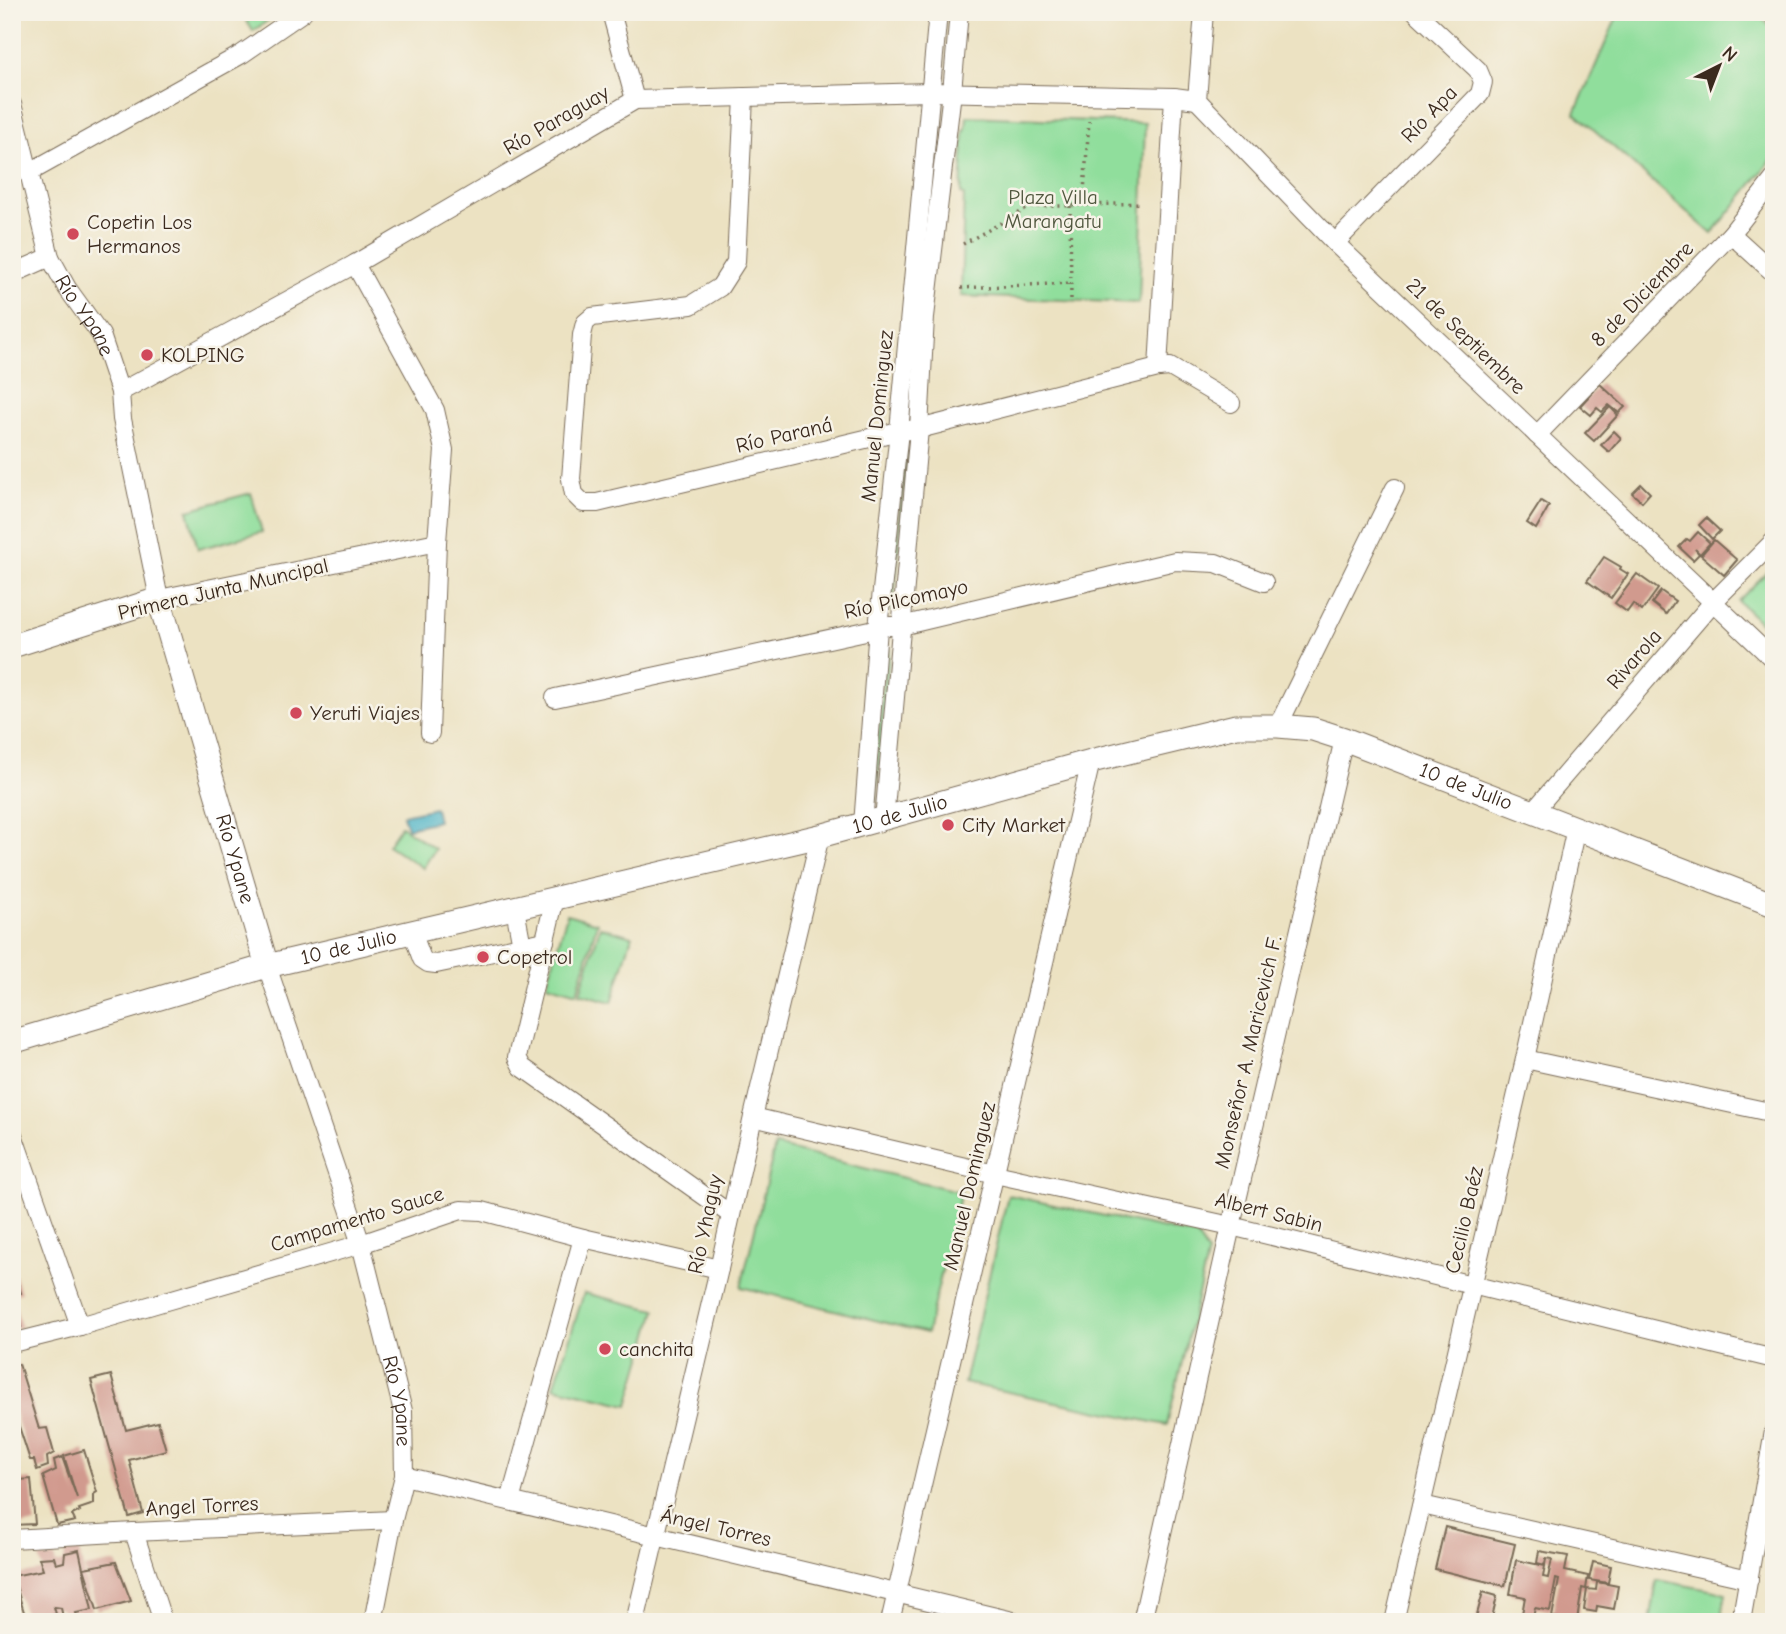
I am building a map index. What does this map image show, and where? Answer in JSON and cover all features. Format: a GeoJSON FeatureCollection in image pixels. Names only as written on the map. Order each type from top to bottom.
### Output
{"type":"FeatureCollection","features":[{"type":"Feature","properties":{"kind":"main road","name":"Primera Junta Muncipal"},"geometry":{"type":"LineString","coordinates":[[12,646],[159,599]]}},
{"type":"Feature","properties":{"kind":"main road","name":"Río Ypane"},"geometry":{"type":"LineString","coordinates":[[159,599],[267,966]]}},
{"type":"Feature","properties":{"kind":"main road","name":"10 de Julio"},"geometry":{"type":"LineString","coordinates":[[12,1042],[267,966],[820,836],[1091,761],[1236,726],[1313,729],[1344,739],[1774,905]]}},
{"type":"Feature","properties":{"kind":"street"},"geometry":{"type":"LineString","coordinates":[[30,172],[242,54],[303,12]]}},
{"type":"Feature","properties":{"kind":"street"},"geometry":{"type":"LineString","coordinates":[[611,12],[635,100]]}},
{"type":"Feature","properties":{"kind":"street","name":"Manuel Dominguez"},"geometry":{"type":"LineString","coordinates":[[873,822],[878,628],[900,432],[938,12]]}},
{"type":"Feature","properties":{"kind":"street","name":"Manuel Dominguez"},"geometry":{"type":"LineString","coordinates":[[873,822],[901,626],[919,429],[925,317],[959,12]]}},
{"type":"Feature","properties":{"kind":"street"},"geometry":{"type":"LineString","coordinates":[[1197,100],[1204,12]]}},
{"type":"Feature","properties":{"kind":"street","name":"Río Apa"},"geometry":{"type":"LineString","coordinates":[[1335,243],[1480,94],[1483,82],[1478,70],[1416,12]]}},
{"type":"Feature","properties":{"kind":"street","name":"Río Paraguay"},"geometry":{"type":"LineString","coordinates":[[120,392],[355,264],[635,100],[952,92],[1174,97],[1197,100]]}},
{"type":"Feature","properties":{"kind":"street","name":"Río Paraná"},"geometry":{"type":"LineString","coordinates":[[744,97],[736,262],[720,288],[691,305],[592,317],[585,323],[571,479],[574,494],[583,502],[597,503],[919,429],[1158,368]]}},
{"type":"Feature","properties":{"kind":"street"},"geometry":{"type":"LineString","coordinates":[[1174,97],[1158,368],[1170,367],[1231,403]]}},
{"type":"Feature","properties":{"kind":"street","name":"21 de Septiembre"},"geometry":{"type":"LineString","coordinates":[[1197,100],[1335,243],[1774,660]]}},
{"type":"Feature","properties":{"kind":"street","name":"Río Ypane"},"geometry":{"type":"LineString","coordinates":[[12,104],[50,257],[101,335],[120,392],[122,419],[159,599]]}},
{"type":"Feature","properties":{"kind":"street","name":"8 de Diciembre"},"geometry":{"type":"LineString","coordinates":[[1537,435],[1731,233],[1774,179]]}},
{"type":"Feature","properties":{"kind":"street"},"geometry":{"type":"LineString","coordinates":[[1731,233],[1774,273]]}},
{"type":"Feature","properties":{"kind":"street"},"geometry":{"type":"LineString","coordinates":[[12,274],[50,257]]}},
{"type":"Feature","properties":{"kind":"street"},"geometry":{"type":"LineString","coordinates":[[355,264],[435,410],[444,450],[437,542],[430,733]]}},
{"type":"Feature","properties":{"kind":"street"},"geometry":{"type":"LineString","coordinates":[[1278,726],[1395,488]]}},
{"type":"Feature","properties":{"kind":"street","name":"Rivarola"},"geometry":{"type":"LineString","coordinates":[[1533,812],[1713,602],[1774,541]]}},
{"type":"Feature","properties":{"kind":"street","name":"Primera Junta Muncipal"},"geometry":{"type":"LineString","coordinates":[[159,599],[437,542]]}},
{"type":"Feature","properties":{"kind":"street","name":"Río Pilcomayo"},"geometry":{"type":"LineString","coordinates":[[555,698],[878,628],[901,626],[1175,561],[1216,563],[1264,582]]}},
{"type":"Feature","properties":{"kind":"street","name":"Monseñor A. Maricevich F."},"geometry":{"type":"LineString","coordinates":[[1142,1622],[1344,739]]}},
{"type":"Feature","properties":{"kind":"street","name":"Manuel Dominguez"},"geometry":{"type":"LineString","coordinates":[[890,1622],[1091,761]]}},
{"type":"Feature","properties":{"kind":"street","name":"Cecilio Baéz"},"geometry":{"type":"LineString","coordinates":[[1394,1622],[1576,828]]}},
{"type":"Feature","properties":{"kind":"street","name":"Río Yhaguy"},"geometry":{"type":"LineString","coordinates":[[635,1622],[820,836]]}},
{"type":"Feature","properties":{"kind":"street"},"geometry":{"type":"LineString","coordinates":[[555,898],[517,1057],[522,1067],[730,1214]]}},
{"type":"Feature","properties":{"kind":"street"},"geometry":{"type":"LineString","coordinates":[[515,909],[522,946]]}},
{"type":"Feature","properties":{"kind":"street"},"geometry":{"type":"LineString","coordinates":[[412,932],[422,960],[436,964],[545,941]]}},
{"type":"Feature","properties":{"kind":"street","name":"Río Ypane"},"geometry":{"type":"LineString","coordinates":[[267,966],[361,1244],[403,1410],[404,1476],[373,1622]]}},
{"type":"Feature","properties":{"kind":"street"},"geometry":{"type":"LineString","coordinates":[[1525,1059],[1774,1113]]}},
{"type":"Feature","properties":{"kind":"street","name":"Albert Sabin"},"geometry":{"type":"LineString","coordinates":[[752,1117],[1231,1226],[1774,1359]]}},
{"type":"Feature","properties":{"kind":"street"},"geometry":{"type":"LineString","coordinates":[[12,1132],[80,1326]]}},
{"type":"Feature","properties":{"kind":"street","name":"Campamento Sauce"},"geometry":{"type":"LineString","coordinates":[[12,1343],[80,1326],[361,1244],[461,1210],[482,1211],[583,1238],[719,1269]]}},
{"type":"Feature","properties":{"kind":"street"},"geometry":{"type":"LineString","coordinates":[[510,1501],[583,1238]]}},
{"type":"Feature","properties":{"kind":"street"},"geometry":{"type":"LineString","coordinates":[[1741,1622],[1774,1431]]}},
{"type":"Feature","properties":{"kind":"street","name":"Ángel Torres"},"geometry":{"type":"LineString","coordinates":[[404,1476],[1017,1622]]}},
{"type":"Feature","properties":{"kind":"street"},"geometry":{"type":"LineString","coordinates":[[1422,1505],[1749,1579]]}},
{"type":"Feature","properties":{"kind":"street","name":"Angel Torres"},"geometry":{"type":"LineString","coordinates":[[12,1539],[393,1520]]}},
{"type":"Feature","properties":{"kind":"street"},"geometry":{"type":"LineString","coordinates":[[134,1532],[163,1622]]}},
{"type":"Feature","properties":{"kind":"path"},"geometry":{"type":"LineString","coordinates":[[1083,206],[1089,121]]}},
{"type":"Feature","properties":{"kind":"path"},"geometry":{"type":"LineString","coordinates":[[963,244],[1030,207],[1142,203]]}},
{"type":"Feature","properties":{"kind":"path"},"geometry":{"type":"LineString","coordinates":[[1070,206],[1071,300]]}},
{"type":"Feature","properties":{"kind":"path"},"geometry":{"type":"LineString","coordinates":[[961,288],[1072,283]]}},
{"type":"Feature","properties":{"kind":"green space"},"geometry":{"type":"Polygon","coordinates":[[[241,12],[280,12],[253,31],[241,12]]]}},
{"type":"Feature","properties":{"kind":"green space"},"geometry":{"type":"Polygon","coordinates":[[[1619,12],[1755,12],[1774,30],[1774,157],[1712,234],[1575,113],[1619,12]]]}},
{"type":"Feature","properties":{"kind":"green space"},"geometry":{"type":"Polygon","coordinates":[[[936,114],[940,115],[912,409],[909,410],[936,114]]]}},
{"type":"Feature","properties":{"kind":"green space","name":"Plaza Villa Marangatu"},"geometry":{"type":"Polygon","coordinates":[[[967,116],[1145,123],[1139,303],[961,296],[964,195],[961,194],[967,116]]]}},
{"type":"Feature","properties":{"kind":"green space"},"geometry":{"type":"Polygon","coordinates":[[[906,447],[908,449],[892,611],[890,610],[906,447]]]}},
{"type":"Feature","properties":{"kind":"green space"},"geometry":{"type":"Polygon","coordinates":[[[251,493],[262,532],[198,549],[188,510],[251,493]]]}},
{"type":"Feature","properties":{"kind":"green space"},"geometry":{"type":"Polygon","coordinates":[[[1774,565],[1774,636],[1738,601],[1774,565]]]}},
{"type":"Feature","properties":{"kind":"green space"},"geometry":{"type":"Polygon","coordinates":[[[888,647],[890,649],[875,801],[872,800],[888,647]]]}},
{"type":"Feature","properties":{"kind":"green space"},"geometry":{"type":"Polygon","coordinates":[[[401,826],[435,849],[423,868],[388,845],[401,826]]]}},
{"type":"Feature","properties":{"kind":"green space"},"geometry":{"type":"Polygon","coordinates":[[[567,914],[597,923],[577,993],[547,984],[567,914]]]}},
{"type":"Feature","properties":{"kind":"green space"},"geometry":{"type":"Polygon","coordinates":[[[600,927],[632,936],[612,1002],[580,993],[600,927]]]}},
{"type":"Feature","properties":{"kind":"green space"},"geometry":{"type":"Polygon","coordinates":[[[775,1146],[961,1192],[927,1333],[741,1287],[775,1146]]]}},
{"type":"Feature","properties":{"kind":"green space"},"geometry":{"type":"Polygon","coordinates":[[[1008,1195],[1197,1236],[1208,1253],[1167,1425],[964,1383],[1008,1195]]]}},
{"type":"Feature","properties":{"kind":"green space","name":"canchita"},"geometry":{"type":"Polygon","coordinates":[[[584,1293],[656,1310],[628,1405],[554,1387],[584,1293]]]}},
{"type":"Feature","properties":{"kind":"green space"},"geometry":{"type":"Polygon","coordinates":[[[1657,1580],[1726,1593],[1721,1622],[1650,1622],[1657,1580]]]}},
{"type":"Feature","properties":{"kind":"water"},"geometry":{"type":"Polygon","coordinates":[[[435,808],[438,821],[407,828],[403,815],[435,808]]]}},
{"type":"Feature","properties":{"kind":"building"},"geometry":{"type":"Polygon","coordinates":[[[1600,384],[1625,407],[1619,413],[1609,405],[1602,412],[1597,408],[1591,415],[1580,406],[1600,384]]]}},
{"type":"Feature","properties":{"kind":"building"},"geometry":{"type":"Polygon","coordinates":[[[1610,407],[1618,415],[1594,441],[1585,433],[1610,407]]]}},
{"type":"Feature","properties":{"kind":"building"},"geometry":{"type":"Polygon","coordinates":[[[1614,431],[1621,438],[1609,452],[1601,445],[1614,431]]]}},
{"type":"Feature","properties":{"kind":"building"},"geometry":{"type":"Polygon","coordinates":[[[1641,484],[1650,493],[1642,502],[1632,493],[1641,484]]]}},
{"type":"Feature","properties":{"kind":"building"},"geometry":{"type":"Polygon","coordinates":[[[1541,501],[1549,506],[1536,529],[1527,523],[1541,501]]]}},
{"type":"Feature","properties":{"kind":"building"},"geometry":{"type":"Polygon","coordinates":[[[1706,518],[1720,531],[1712,539],[1699,525],[1706,518]]]}},
{"type":"Feature","properties":{"kind":"building"},"geometry":{"type":"Polygon","coordinates":[[[1698,532],[1710,543],[1700,554],[1695,549],[1699,554],[1693,560],[1679,547],[1687,539],[1690,541],[1698,532]]]}},
{"type":"Feature","properties":{"kind":"building"},"geometry":{"type":"Polygon","coordinates":[[[1714,540],[1737,560],[1724,575],[1701,555],[1714,540]]]}},
{"type":"Feature","properties":{"kind":"building"},"geometry":{"type":"Polygon","coordinates":[[[1604,557],[1628,574],[1611,598],[1587,581],[1604,557]]]}},
{"type":"Feature","properties":{"kind":"building"},"geometry":{"type":"Polygon","coordinates":[[[1637,574],[1658,589],[1642,611],[1633,604],[1627,612],[1615,603],[1637,574]]]}},
{"type":"Feature","properties":{"kind":"building"},"geometry":{"type":"Polygon","coordinates":[[[1661,591],[1675,601],[1666,614],[1652,603],[1661,591]]]}},
{"type":"Feature","properties":{"kind":"building"},"geometry":{"type":"Polygon","coordinates":[[[12,1192],[18,1207],[12,1209],[12,1192]]]}},
{"type":"Feature","properties":{"kind":"building"},"geometry":{"type":"Polygon","coordinates":[[[12,1265],[21,1293],[12,1295],[12,1265]]]}},
{"type":"Feature","properties":{"kind":"building"},"geometry":{"type":"Polygon","coordinates":[[[15,1304],[21,1327],[12,1329],[12,1305],[15,1304]]]}},
{"type":"Feature","properties":{"kind":"building"},"geometry":{"type":"Polygon","coordinates":[[[19,1364],[39,1429],[47,1428],[54,1453],[47,1457],[48,1466],[37,1470],[34,1460],[30,1460],[12,1405],[12,1366],[19,1364]]]}},
{"type":"Feature","properties":{"kind":"building"},"geometry":{"type":"Polygon","coordinates":[[[111,1375],[126,1430],[158,1422],[166,1450],[129,1460],[143,1513],[129,1517],[91,1380],[111,1375]]]}},
{"type":"Feature","properties":{"kind":"building"},"geometry":{"type":"Polygon","coordinates":[[[84,1450],[97,1492],[94,1494],[94,1504],[79,1509],[80,1511],[72,1515],[75,1521],[57,1525],[43,1476],[56,1470],[54,1460],[62,1457],[77,1498],[64,1456],[84,1450]]]}},
{"type":"Feature","properties":{"kind":"building"},"geometry":{"type":"Polygon","coordinates":[[[12,1455],[19,1480],[31,1479],[35,1524],[12,1525],[12,1455]]]}},
{"type":"Feature","properties":{"kind":"building"},"geometry":{"type":"Polygon","coordinates":[[[1445,1527],[1515,1544],[1505,1586],[1435,1569],[1445,1527]]]}},
{"type":"Feature","properties":{"kind":"building"},"geometry":{"type":"Polygon","coordinates":[[[79,1550],[92,1610],[76,1613],[79,1622],[64,1622],[61,1608],[54,1607],[56,1614],[27,1622],[13,1576],[43,1570],[39,1558],[54,1557],[56,1564],[64,1562],[65,1553],[79,1550]]]}},
{"type":"Feature","properties":{"kind":"building"},"geometry":{"type":"Polygon","coordinates":[[[1539,1551],[1568,1556],[1565,1571],[1588,1576],[1586,1589],[1582,1588],[1577,1621],[1552,1617],[1559,1580],[1556,1579],[1550,1611],[1535,1608],[1532,1622],[1521,1620],[1525,1597],[1510,1594],[1516,1560],[1545,1566],[1543,1577],[1548,1578],[1552,1559],[1546,1558],[1545,1565],[1537,1563],[1539,1551]]]}},
{"type":"Feature","properties":{"kind":"building"},"geometry":{"type":"Polygon","coordinates":[[[116,1562],[131,1601],[97,1610],[84,1568],[116,1562]]]}},
{"type":"Feature","properties":{"kind":"building"},"geometry":{"type":"Polygon","coordinates":[[[1593,1562],[1611,1566],[1608,1583],[1589,1580],[1593,1562]]]}},
{"type":"Feature","properties":{"kind":"building"},"geometry":{"type":"Polygon","coordinates":[[[1597,1582],[1618,1586],[1614,1609],[1597,1606],[1596,1612],[1584,1610],[1587,1589],[1596,1590],[1597,1582]]]}},
{"type":"Feature","properties":{"kind":"building"},"geometry":{"type":"Polygon","coordinates":[[[1483,1592],[1497,1596],[1491,1622],[1475,1622],[1483,1592]]]}},
{"type":"Feature","properties":{"kind":"place","name":"Copetin Los Hermanos"},"geometry":{"type":"Point","coordinates":[73,234]}},
{"type":"Feature","properties":{"kind":"place","name":"KOLPING"},"geometry":{"type":"Point","coordinates":[147,355]}},
{"type":"Feature","properties":{"kind":"place","name":"Yeruti Viajes"},"geometry":{"type":"Point","coordinates":[296,713]}},
{"type":"Feature","properties":{"kind":"place","name":"City Market"},"geometry":{"type":"Point","coordinates":[948,825]}},
{"type":"Feature","properties":{"kind":"place","name":"Copetrol"},"geometry":{"type":"Point","coordinates":[483,957]}},
{"type":"Feature","properties":{"kind":"place","name":"canchita"},"geometry":{"type":"Point","coordinates":[605,1349]}}]}
